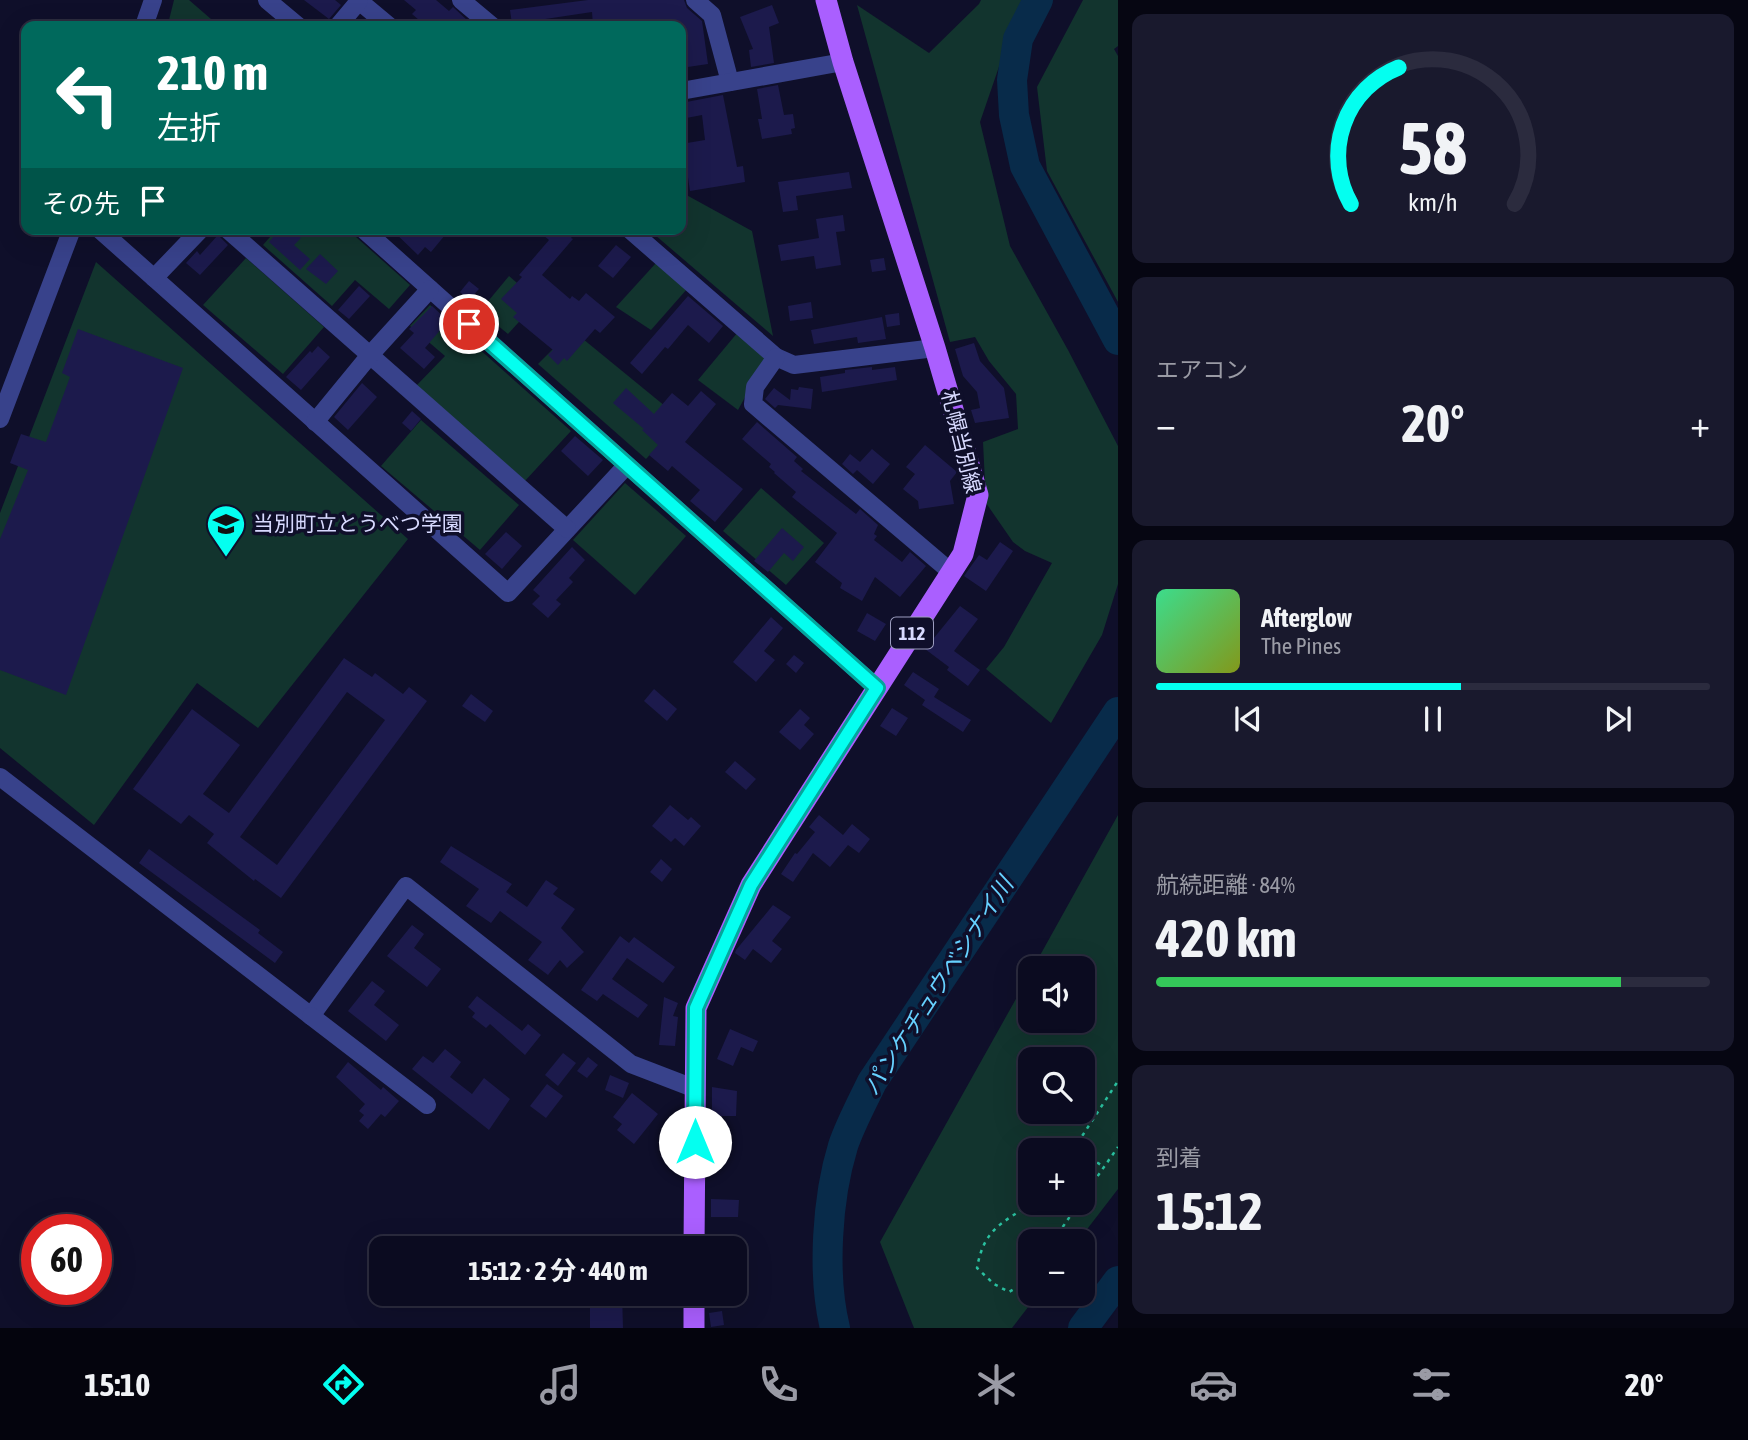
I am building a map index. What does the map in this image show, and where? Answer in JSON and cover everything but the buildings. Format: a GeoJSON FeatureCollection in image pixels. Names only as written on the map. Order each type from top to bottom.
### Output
{"type":"FeatureCollection","features":[{"type":"Feature","properties":{"kind":"main road","name":"札幌当別線"},"geometry":{"type":"LineString","coordinates":[[694,1236],[696,1008],[751,885],[963,554],[978,495],[826,0]]}},
{"type":"Feature","properties":{"kind":"main road"},"geometry":{"type":"LineString","coordinates":[[694,1306],[694,1328]]}},
{"type":"Feature","properties":{"kind":"street"},"geometry":{"type":"LineString","coordinates":[[146,21],[153,0]]}},
{"type":"Feature","properties":{"kind":"street"},"geometry":{"type":"LineString","coordinates":[[267,0],[292,21]]}},
{"type":"Feature","properties":{"kind":"street"},"geometry":{"type":"LineString","coordinates":[[342,21],[358,0],[383,21]]}},
{"type":"Feature","properties":{"kind":"street"},"geometry":{"type":"LineString","coordinates":[[461,0],[486,21]]}},
{"type":"Feature","properties":{"kind":"street"},"geometry":{"type":"LineString","coordinates":[[695,0],[711,7],[730,82]]}},
{"type":"Feature","properties":{"kind":"street"},"geometry":{"type":"LineString","coordinates":[[686,90],[843,62]]}},
{"type":"Feature","properties":{"kind":"street"},"geometry":{"type":"LineString","coordinates":[[0,419],[70,235]]}},
{"type":"Feature","properties":{"kind":"street"},"geometry":{"type":"LineString","coordinates":[[106,235],[508,593],[627,465]]}},
{"type":"Feature","properties":{"kind":"street"},"geometry":{"type":"LineString","coordinates":[[154,278],[195,235]]}},
{"type":"Feature","properties":{"kind":"street"},"geometry":{"type":"LineString","coordinates":[[234,235],[567,529]]}},
{"type":"Feature","properties":{"kind":"street"},"geometry":{"type":"LineString","coordinates":[[370,235],[877,688]]}},
{"type":"Feature","properties":{"kind":"street"},"geometry":{"type":"LineString","coordinates":[[636,235],[776,357],[794,365],[935,348]]}},
{"type":"Feature","properties":{"kind":"street"},"geometry":{"type":"LineString","coordinates":[[315,422],[370,355],[430,289]]}},
{"type":"Feature","properties":{"kind":"street"},"geometry":{"type":"LineString","coordinates":[[776,357],[755,387],[753,404],[951,572]]}},
{"type":"Feature","properties":{"kind":"street"},"geometry":{"type":"LineString","coordinates":[[0,777],[427,1105]]}},
{"type":"Feature","properties":{"kind":"street"},"geometry":{"type":"LineString","coordinates":[[311,1016],[405,886],[631,1064],[696,1089]]}},
{"type":"Feature","properties":{"kind":"path"},"geometry":{"type":"LineString","coordinates":[[1082,1138],[1118,1081]]}},
{"type":"Feature","properties":{"kind":"path"},"geometry":{"type":"LineString","coordinates":[[1095,1180],[1118,1147]]}},
{"type":"Feature","properties":{"kind":"path"},"geometry":{"type":"LineString","coordinates":[[1095,1161],[1104,1167]]}},
{"type":"Feature","properties":{"kind":"path"},"geometry":{"type":"LineString","coordinates":[[1018,1213],[989,1234],[981,1248],[977,1268],[994,1284],[1009,1292],[1018,1287]]}},
{"type":"Feature","properties":{"kind":"green space"},"geometry":{"type":"Polygon","coordinates":[[[174,0],[189,0],[213,21],[169,21],[174,0]]]}},
{"type":"Feature","properties":{"kind":"green space"},"geometry":{"type":"Polygon","coordinates":[[[981,0],[1022,0],[980,122],[1010,246],[1118,446],[1118,584],[1102,635],[1051,723],[986,669],[1004,647],[1052,563],[1025,551],[1013,542],[986,503],[983,442],[1018,429],[1016,394],[989,361],[975,337],[950,342],[857,5],[929,53],[981,0]]]}},
{"type":"Feature","properties":{"kind":"green space"},"geometry":{"type":"Polygon","coordinates":[[[1083,0],[1118,0],[1118,46],[1114,49],[1118,56],[1118,302],[1047,171],[1037,87],[1083,0]]]}},
{"type":"Feature","properties":{"kind":"green space"},"geometry":{"type":"Polygon","coordinates":[[[686,195],[752,231],[773,336],[655,235],[686,235],[686,195]]]}},
{"type":"Feature","properties":{"kind":"green space"},"geometry":{"type":"Polygon","coordinates":[[[272,235],[354,235],[410,285],[389,309],[355,280],[332,306],[263,245],[272,235]]]}},
{"type":"Feature","properties":{"kind":"green space"},"geometry":{"type":"Polygon","coordinates":[[[246,258],[324,327],[283,374],[203,305],[246,258]]]}},
{"type":"Feature","properties":{"kind":"green space"},"geometry":{"type":"Polygon","coordinates":[[[96,262],[408,539],[258,728],[197,683],[94,825],[0,748],[0,513],[96,262]]]}},
{"type":"Feature","properties":{"kind":"green space"},"geometry":{"type":"Polygon","coordinates":[[[656,263],[687,289],[651,330],[616,307],[656,263]]]}},
{"type":"Feature","properties":{"kind":"green space"},"geometry":{"type":"Polygon","coordinates":[[[509,276],[538,301],[508,334],[480,311],[509,276]]]}},
{"type":"Feature","properties":{"kind":"green space"},"geometry":{"type":"Polygon","coordinates":[[[430,305],[571,431],[524,482],[416,386],[445,356],[410,326],[430,305]]]}},
{"type":"Feature","properties":{"kind":"green space"},"geometry":{"type":"Polygon","coordinates":[[[572,330],[682,420],[646,459],[538,364],[572,330]]]}},
{"type":"Feature","properties":{"kind":"green space"},"geometry":{"type":"Polygon","coordinates":[[[738,332],[767,357],[738,410],[698,380],[738,332]]]}},
{"type":"Feature","properties":{"kind":"green space"},"geometry":{"type":"Polygon","coordinates":[[[421,420],[519,505],[480,550],[381,466],[421,420]]]}},
{"type":"Feature","properties":{"kind":"green space"},"geometry":{"type":"Polygon","coordinates":[[[625,483],[686,536],[635,595],[573,540],[625,483]]]}},
{"type":"Feature","properties":{"kind":"green space"},"geometry":{"type":"Polygon","coordinates":[[[761,488],[824,543],[786,585],[723,531],[761,488]]]}},
{"type":"Feature","properties":{"kind":"green space"},"geometry":{"type":"Polygon","coordinates":[[[1118,815],[1118,1189],[1087,1229],[1018,1229],[1018,1306],[1029,1306],[1012,1328],[914,1328],[880,1242],[1018,995],[1018,1033],[1095,1033],[1095,956],[1040,956],[1118,815]]]}},
{"type":"Feature","properties":{"kind":"waterway","name":"パンケチュウベシナイ川"},"geometry":{"type":"LineString","coordinates":[[1038,0],[1018,39],[1012,80],[1014,115],[1025,166],[1118,340]]}},
{"type":"Feature","properties":{"kind":"waterway","name":"パンケチュウベシナイ川"},"geometry":{"type":"LineString","coordinates":[[835,1328],[829,1285],[830,1212],[843,1146],[853,1122],[872,1082],[1118,712]]}},
{"type":"Feature","properties":{"kind":"waterway"},"geometry":{"type":"LineString","coordinates":[[1083,1328],[1118,1281]]}},
{"type":"Feature","properties":{"kind":"place","name":"当別町立とうべつ学園"},"geometry":{"type":"Point","coordinates":[226,558]}},
{"type":"Feature","properties":{"kind":"route"},"geometry":{"type":"LineString","coordinates":[[469,324],[877,688],[751,885],[696,1008],[695,1142]]}}]}
